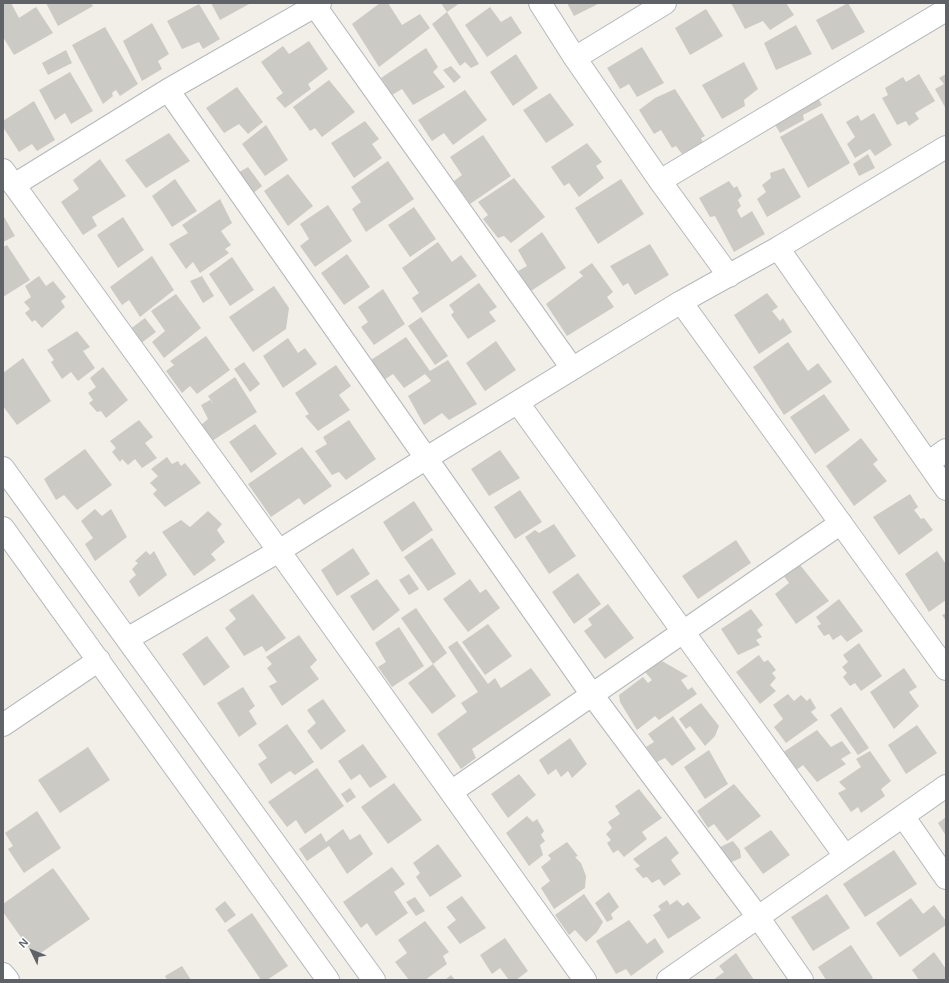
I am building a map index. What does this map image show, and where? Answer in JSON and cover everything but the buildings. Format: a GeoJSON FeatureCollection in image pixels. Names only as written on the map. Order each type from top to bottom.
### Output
{"type":"FeatureCollection","features":[{"type":"Feature","properties":{"kind":"street"},"geometry":{"type":"LineString","coordinates":[[540,3],[575,58],[660,181],[729,276]]}},
{"type":"Feature","properties":{"kind":"street"},"geometry":{"type":"LineString","coordinates":[[575,58],[665,3]]}},
{"type":"Feature","properties":{"kind":"street"},"geometry":{"type":"LineString","coordinates":[[572,368],[317,4],[168,90],[8,178],[279,551],[586,980]]}},
{"type":"Feature","properties":{"kind":"street"},"geometry":{"type":"LineString","coordinates":[[660,181],[946,10]]}},
{"type":"Feature","properties":{"kind":"street"},"geometry":{"type":"LineString","coordinates":[[168,90],[425,459],[593,696],[758,917],[802,980]]}},
{"type":"Feature","properties":{"kind":"street"},"geometry":{"type":"LineString","coordinates":[[127,639],[279,551],[425,459],[681,302],[778,248],[946,147]]}},
{"type":"Feature","properties":{"kind":"street"},"geometry":{"type":"LineString","coordinates":[[778,248],[946,489]]}},
{"type":"Feature","properties":{"kind":"street"},"geometry":{"type":"LineString","coordinates":[[681,302],[946,669]]}},
{"type":"Feature","properties":{"kind":"street"},"geometry":{"type":"LineString","coordinates":[[518,403],[845,856]]}},
{"type":"Feature","properties":{"kind":"street"},"geometry":{"type":"LineString","coordinates":[[928,463],[946,450]]}},
{"type":"Feature","properties":{"kind":"street"},"geometry":{"type":"LineString","coordinates":[[3,468],[374,980]]}},
{"type":"Feature","properties":{"kind":"street"},"geometry":{"type":"LineString","coordinates":[[451,792],[593,696],[840,524]]}},
{"type":"Feature","properties":{"kind":"street"},"geometry":{"type":"LineString","coordinates":[[3,528],[328,980]]}},
{"type":"Feature","properties":{"kind":"street"},"geometry":{"type":"LineString","coordinates":[[3,726],[99,660]]}},
{"type":"Feature","properties":{"kind":"street"},"geometry":{"type":"LineString","coordinates":[[668,980],[946,786]]}},
{"type":"Feature","properties":{"kind":"street"},"geometry":{"type":"LineString","coordinates":[[903,816],[946,878]]}},
{"type":"Feature","properties":{"kind":"street"},"geometry":{"type":"LineString","coordinates":[[3,974],[8,980]]}}]}
